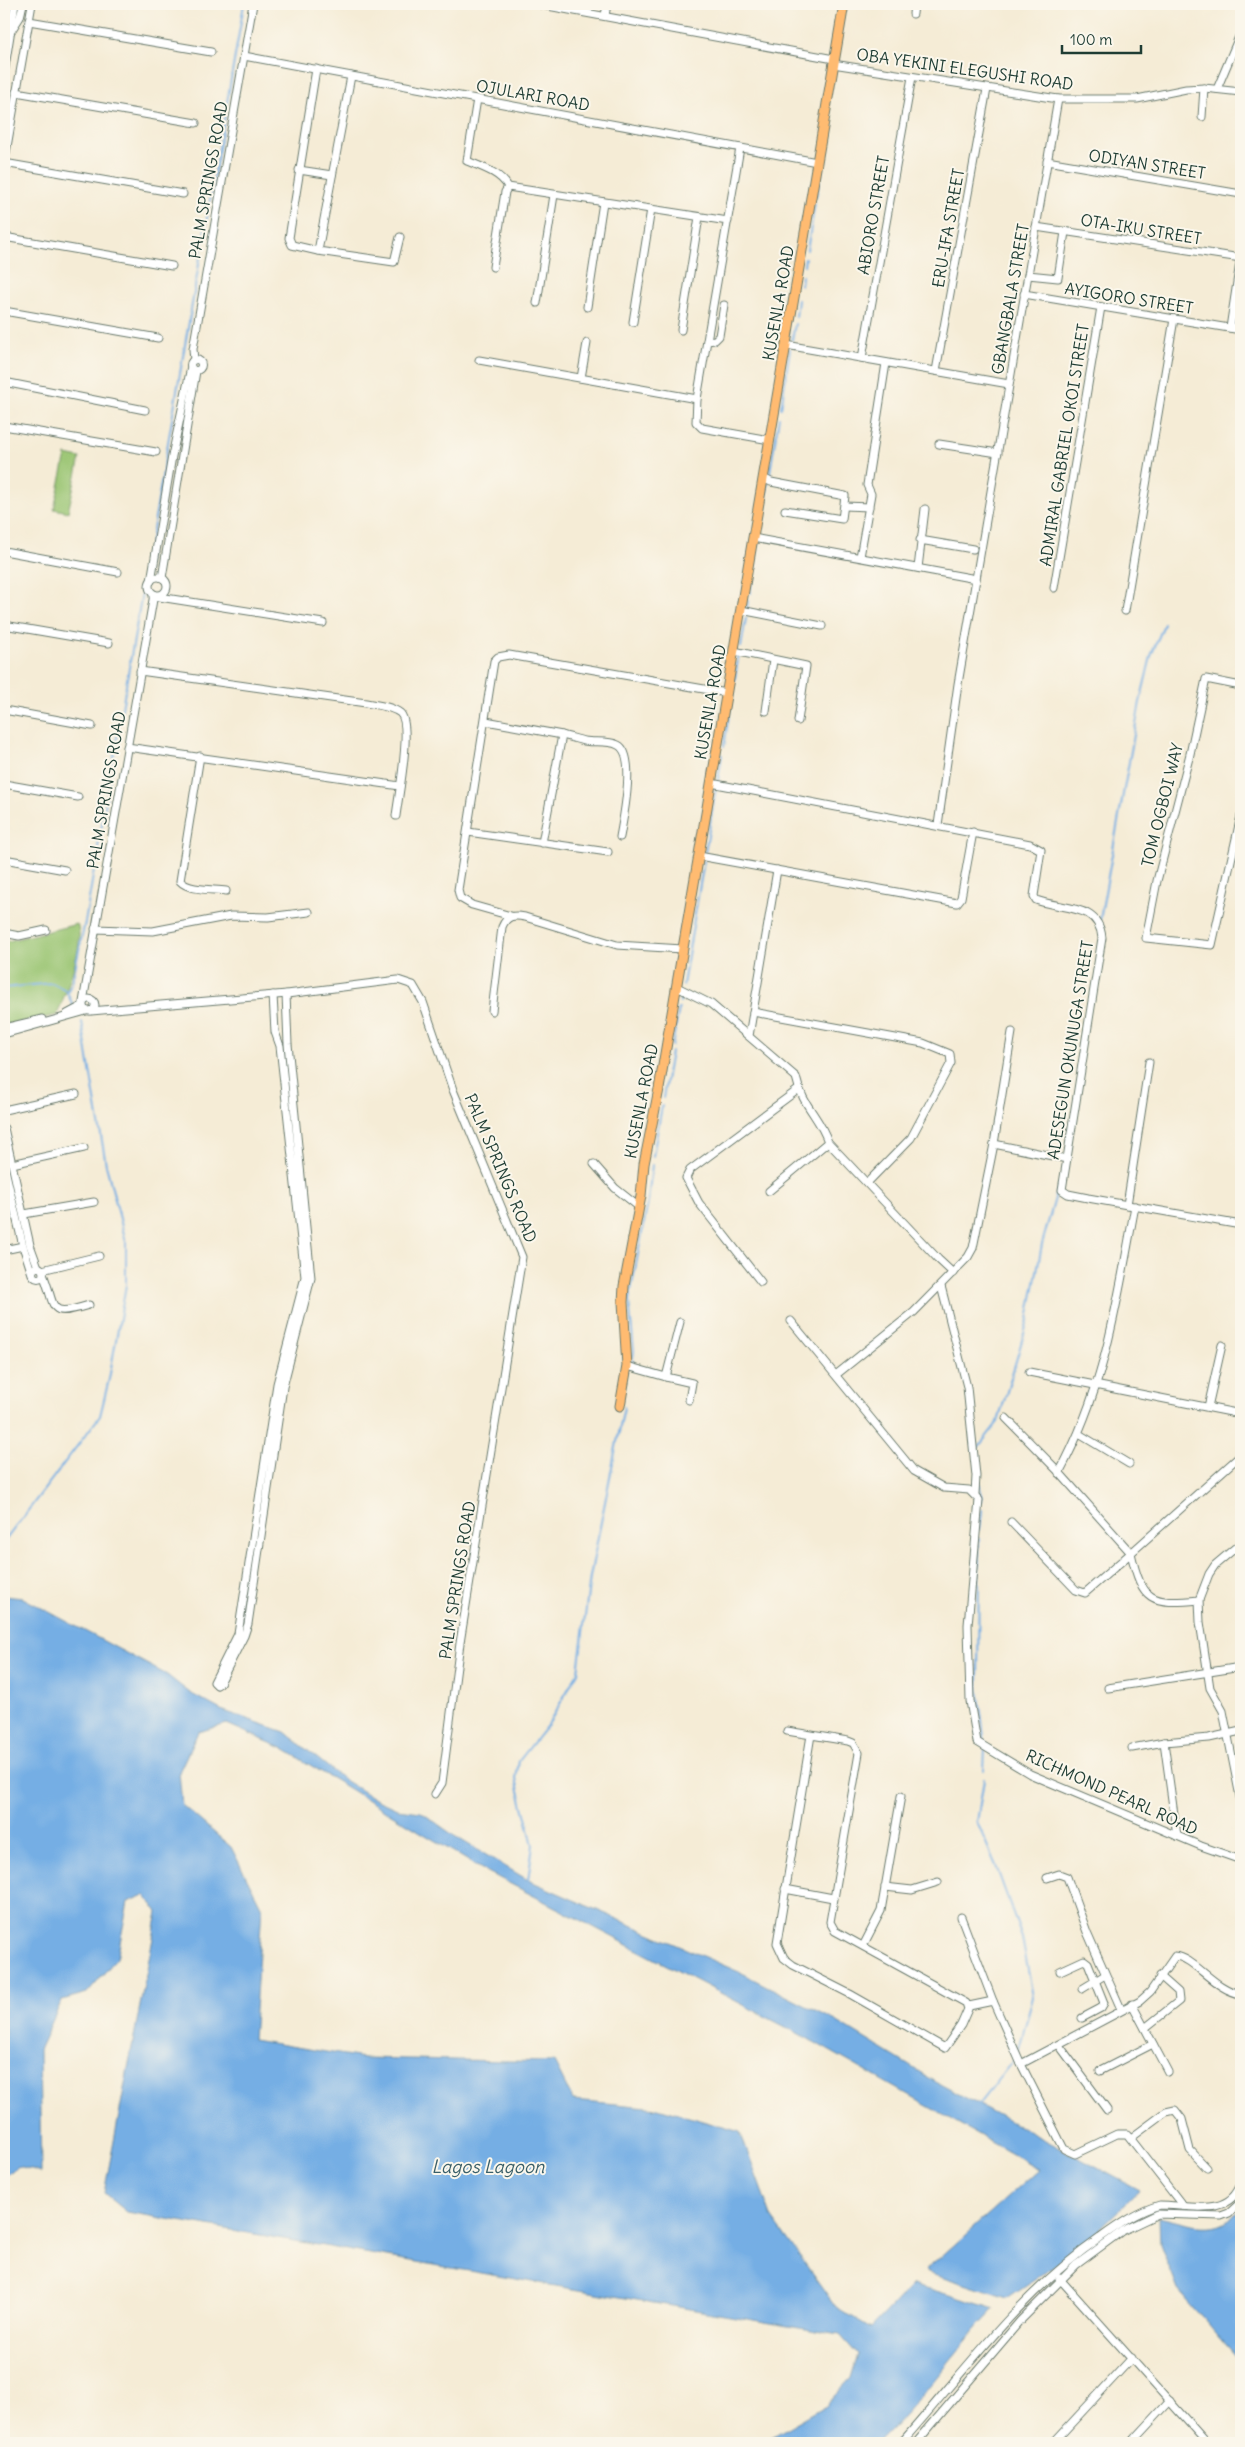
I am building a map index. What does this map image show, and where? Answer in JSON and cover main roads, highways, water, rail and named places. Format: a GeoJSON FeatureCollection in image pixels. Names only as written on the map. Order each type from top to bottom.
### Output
{"type":"FeatureCollection","features":[{"type":"Feature","properties":{"kind":"main road","name":"KUSENLA ROAD"},"geometry":{"type":"LineString","coordinates":[[620,1406],[630,1368],[623,1302],[639,1207],[644,1164],[677,987],[844,4]]}},
{"type":"Feature","properties":{"kind":"water","name":"Lagos Lagoon"},"geometry":{"type":"Polygon","coordinates":[[[4,1596],[23,1598],[167,1675],[190,1693],[221,1710],[285,1732],[344,1780],[377,1800],[397,1809],[421,1812],[456,1837],[528,1880],[739,1972],[836,2021],[936,2082],[1139,2190],[1079,2249],[1007,2298],[925,2271],[1039,2169],[805,2037],[480,1868],[282,1748],[227,1724],[198,1732],[179,1772],[182,1805],[231,1847],[262,1908],[253,2040],[363,2058],[554,2062],[573,2100],[658,2108],[740,2132],[771,2216],[836,2307],[871,2328],[913,2284],[995,2309],[965,2342],[909,2411],[878,2443],[761,2443],[825,2406],[851,2378],[858,2355],[840,2335],[127,2212],[104,2193],[158,1912],[145,1895],[128,1902],[117,1958],[87,1993],[62,2000],[39,2050],[41,2173],[19,2166],[4,2176],[4,1596]]]}},
{"type":"Feature","properties":{"kind":"water"},"geometry":{"type":"Polygon","coordinates":[[[1241,2207],[1241,2363],[1178,2290],[1160,2244],[1159,2217],[1193,2225],[1214,2226],[1232,2217],[1241,2207]]]}},
{"type":"Feature","properties":{"kind":"waterway"},"geometry":{"type":"LineString","coordinates":[[74,1008],[67,992],[72,983],[85,922],[244,4]]}},
{"type":"Feature","properties":{"kind":"waterway"},"geometry":{"type":"LineString","coordinates":[[816,197],[821,174]]}},
{"type":"Feature","properties":{"kind":"waterway"},"geometry":{"type":"LineString","coordinates":[[807,250],[815,204]]}},
{"type":"Feature","properties":{"kind":"waterway"},"geometry":{"type":"LineString","coordinates":[[804,265],[805,258]]}},
{"type":"Feature","properties":{"kind":"waterway"},"geometry":{"type":"LineString","coordinates":[[801,285],[802,276]]}},
{"type":"Feature","properties":{"kind":"waterway"},"geometry":{"type":"LineString","coordinates":[[796,317],[798,300]]}},
{"type":"Feature","properties":{"kind":"waterway"},"geometry":{"type":"LineString","coordinates":[[792,340],[795,324]]}},
{"type":"Feature","properties":{"kind":"waterway"},"geometry":{"type":"LineString","coordinates":[[781,408],[790,349]]}},
{"type":"Feature","properties":{"kind":"waterway"},"geometry":{"type":"LineString","coordinates":[[769,478],[779,417]]}},
{"type":"Feature","properties":{"kind":"waterway"},"geometry":{"type":"LineString","coordinates":[[759,535],[768,483]]}},
{"type":"Feature","properties":{"kind":"waterway"},"geometry":{"type":"LineString","coordinates":[[750,593],[758,542]]}},
{"type":"Feature","properties":{"kind":"waterway"},"geometry":{"type":"LineString","coordinates":[[747,609],[748,601]]}},
{"type":"Feature","properties":{"kind":"waterway"},"geometry":{"type":"LineString","coordinates":[[741,647],[746,618]]}},
{"type":"Feature","properties":{"kind":"waterway"},"geometry":{"type":"LineString","coordinates":[[1100,920],[1140,702],[1151,656],[1164,624]]}},
{"type":"Feature","properties":{"kind":"waterway"},"geometry":{"type":"LineString","coordinates":[[724,746],[739,653]]}},
{"type":"Feature","properties":{"kind":"waterway"},"geometry":{"type":"LineString","coordinates":[[718,780],[722,755]]}},
{"type":"Feature","properties":{"kind":"waterway"},"geometry":{"type":"LineString","coordinates":[[705,853],[716,789]]}},
{"type":"Feature","properties":{"kind":"waterway"},"geometry":{"type":"LineString","coordinates":[[683,985],[704,861]]}},
{"type":"Feature","properties":{"kind":"waterway"},"geometry":{"type":"LineString","coordinates":[[4,988],[52,983],[67,991]]}},
{"type":"Feature","properties":{"kind":"waterway"},"geometry":{"type":"LineString","coordinates":[[680,1003],[681,994]]}},
{"type":"Feature","properties":{"kind":"waterway"},"geometry":{"type":"LineString","coordinates":[[672,1046],[679,1009]]}},
{"type":"Feature","properties":{"kind":"waterway"},"geometry":{"type":"LineString","coordinates":[[4,1542],[100,1416],[109,1379],[126,1285],[126,1242],[106,1165],[82,1022]]}},
{"type":"Feature","properties":{"kind":"waterway"},"geometry":{"type":"LineString","coordinates":[[663,1098],[671,1052]]}},
{"type":"Feature","properties":{"kind":"waterway"},"geometry":{"type":"LineString","coordinates":[[653,1156],[662,1106]]}},
{"type":"Feature","properties":{"kind":"waterway"},"geometry":{"type":"LineString","coordinates":[[632,1365],[634,1351],[629,1301],[648,1202],[652,1165]]}},
{"type":"Feature","properties":{"kind":"waterway"},"geometry":{"type":"LineString","coordinates":[[976,1450],[998,1422],[1028,1320],[1042,1244],[1059,1184]]}},
{"type":"Feature","properties":{"kind":"waterway"},"geometry":{"type":"LineString","coordinates":[[528,1880],[533,1845],[516,1779],[519,1761],[549,1723],[578,1672],[590,1577],[624,1407]]}},
{"type":"Feature","properties":{"kind":"waterway"},"geometry":{"type":"LineString","coordinates":[[979,1481],[982,1501]]}},
{"type":"Feature","properties":{"kind":"waterway"},"geometry":{"type":"LineString","coordinates":[[980,1530],[982,1510]]}},
{"type":"Feature","properties":{"kind":"waterway"},"geometry":{"type":"LineString","coordinates":[[979,1539],[978,1688],[985,1745]]}},
{"type":"Feature","properties":{"kind":"waterway"},"geometry":{"type":"LineString","coordinates":[[984,1770],[985,1750]]}},
{"type":"Feature","properties":{"kind":"waterway"},"geometry":{"type":"LineString","coordinates":[[984,1779],[977,1822],[996,1866],[1022,1938],[1033,1997],[1018,2052]]}},
{"type":"Feature","properties":{"kind":"waterway"},"geometry":{"type":"LineString","coordinates":[[978,2105],[1015,2058]]}}]}
